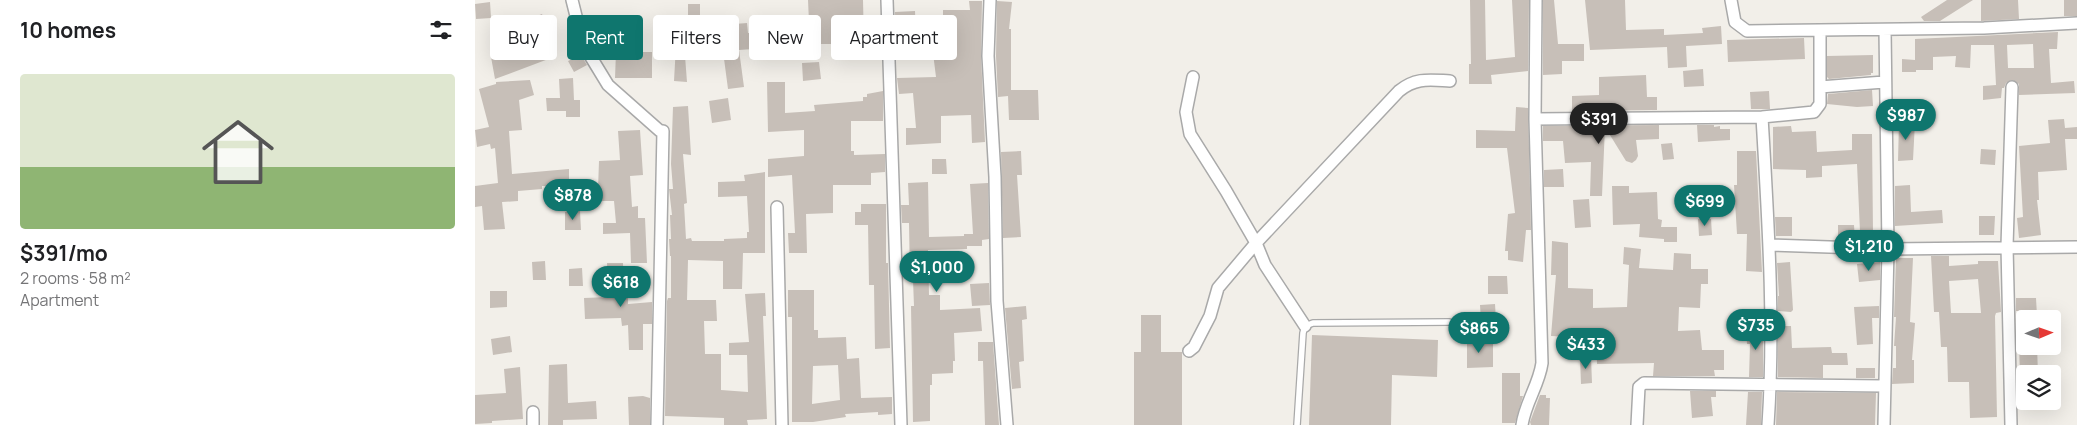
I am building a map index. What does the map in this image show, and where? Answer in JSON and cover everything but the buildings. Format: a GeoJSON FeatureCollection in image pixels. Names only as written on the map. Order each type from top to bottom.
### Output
{"type":"FeatureCollection","features":[{"type":"Feature","properties":{"kind":"street"},"geometry":{"type":"LineString","coordinates":[[572,0],[583,44],[608,84],[659,131],[663,131],[657,425]]}},
{"type":"Feature","properties":{"kind":"street"},"geometry":{"type":"LineString","coordinates":[[887,0],[901,425]]}},
{"type":"Feature","properties":{"kind":"street"},"geometry":{"type":"LineString","coordinates":[[990,0],[988,56],[995,177],[997,301],[1007,425]]}},
{"type":"Feature","properties":{"kind":"street"},"geometry":{"type":"LineString","coordinates":[[1522,425],[1526,408],[1541,374],[1542,363],[1535,119],[1536,0]]}},
{"type":"Feature","properties":{"kind":"street"},"geometry":{"type":"LineString","coordinates":[[1731,0],[1735,22],[1747,31],[1984,28],[2077,23]]}},
{"type":"Feature","properties":{"kind":"street"},"geometry":{"type":"LineString","coordinates":[[1884,425],[1883,386],[1888,249],[1884,82],[1885,30]]}},
{"type":"Feature","properties":{"kind":"street"},"geometry":{"type":"LineString","coordinates":[[1535,119],[1762,117],[1815,112],[1820,104],[1820,31]]}},
{"type":"Feature","properties":{"kind":"street"},"geometry":{"type":"LineString","coordinates":[[1193,77],[1186,112],[1190,134],[1256,243],[1265,265],[1305,326]]}},
{"type":"Feature","properties":{"kind":"street"},"geometry":{"type":"LineString","coordinates":[[1189,351],[1194,347],[1210,316],[1219,288],[1256,243],[1409,83],[1426,80],[1450,81]]}},
{"type":"Feature","properties":{"kind":"street"},"geometry":{"type":"LineString","coordinates":[[1820,87],[1884,82]]}},
{"type":"Feature","properties":{"kind":"street"},"geometry":{"type":"LineString","coordinates":[[2011,425],[2007,246],[2012,87]]}},
{"type":"Feature","properties":{"kind":"street"},"geometry":{"type":"LineString","coordinates":[[1762,117],[1769,245],[1771,386],[1768,425]]}},
{"type":"Feature","properties":{"kind":"street"},"geometry":{"type":"LineString","coordinates":[[777,207],[782,425]]}},
{"type":"Feature","properties":{"kind":"street"},"geometry":{"type":"LineString","coordinates":[[1769,245],[1888,249],[2007,246],[2077,247]]}},
{"type":"Feature","properties":{"kind":"street"},"geometry":{"type":"LineString","coordinates":[[1637,425],[1637,393],[1639,387],[1645,383],[1883,386]]}},
{"type":"Feature","properties":{"kind":"street"},"geometry":{"type":"LineString","coordinates":[[533,412],[533,425]]}},
{"type":"Feature","properties":{"kind":"lane"},"geometry":{"type":"LineString","coordinates":[[1297,425],[1305,326],[1313,323],[1449,322]]}}]}
